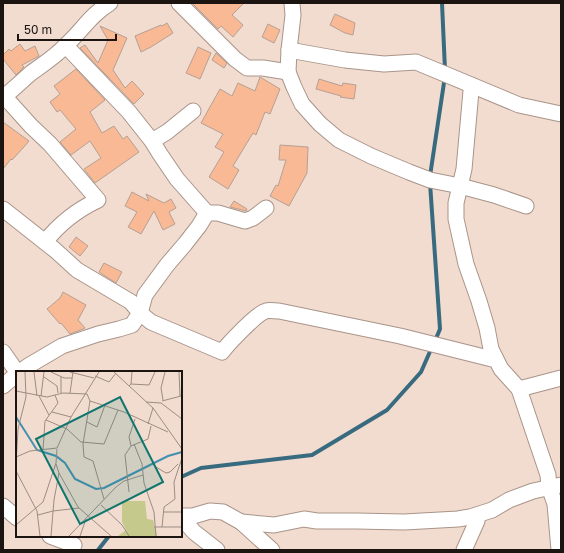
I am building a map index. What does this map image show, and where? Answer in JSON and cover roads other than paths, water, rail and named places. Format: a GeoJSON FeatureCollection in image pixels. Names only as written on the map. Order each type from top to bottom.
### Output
{"type":"FeatureCollection","features":[{"type":"Feature","properties":{"kind":"street"},"geometry":{"type":"LineString","coordinates":[[45,242],[56,228],[73,215],[98,200],[50,144],[4,97],[32,72],[45,64],[66,46],[90,18],[110,3]]}},
{"type":"Feature","properties":{"kind":"street"},"geometry":{"type":"LineString","coordinates":[[179,3],[235,59],[247,68],[262,68],[288,72]]}},
{"type":"Feature","properties":{"kind":"street"},"geometry":{"type":"LineString","coordinates":[[292,3],[294,15],[289,50],[288,72],[302,104],[320,124],[339,140],[371,156],[409,172],[430,180],[460,186],[526,206]]}},
{"type":"Feature","properties":{"kind":"street"},"geometry":{"type":"LineString","coordinates":[[66,46],[110,90],[152,141],[177,179],[207,212],[218,213],[245,221],[253,218],[266,208]]}},
{"type":"Feature","properties":{"kind":"street"},"geometry":{"type":"LineString","coordinates":[[289,50],[345,60],[384,64],[416,62],[519,105],[561,114]]}},
{"type":"Feature","properties":{"kind":"street"},"geometry":{"type":"LineString","coordinates":[[474,86],[471,91],[464,169],[456,203],[456,219],[466,264],[479,300],[491,348],[501,369],[519,389],[548,475],[555,486],[558,506],[559,550]]}},
{"type":"Feature","properties":{"kind":"street"},"geometry":{"type":"LineString","coordinates":[[152,141],[167,132],[193,111]]}},
{"type":"Feature","properties":{"kind":"street"},"geometry":{"type":"LineString","coordinates":[[3,209],[45,242],[77,270],[131,302],[140,313],[152,322],[222,352],[229,343],[255,318],[266,311],[279,311],[400,336],[496,360]]}},
{"type":"Feature","properties":{"kind":"street"},"geometry":{"type":"LineString","coordinates":[[21,371],[62,346],[132,325],[140,313],[145,295],[167,264],[199,226],[207,212]]}},
{"type":"Feature","properties":{"kind":"street"},"geometry":{"type":"LineString","coordinates":[[3,352],[17,371]]}},
{"type":"Feature","properties":{"kind":"street"},"geometry":{"type":"LineString","coordinates":[[3,386],[16,375]]}},
{"type":"Feature","properties":{"kind":"street"},"geometry":{"type":"LineString","coordinates":[[519,389],[561,378]]}},
{"type":"Feature","properties":{"kind":"street"},"geometry":{"type":"LineString","coordinates":[[241,522],[274,525],[304,519],[317,521],[404,522],[458,519],[492,510],[508,500],[533,491],[555,486]]}},
{"type":"Feature","properties":{"kind":"street"},"geometry":{"type":"LineString","coordinates":[[3,506],[16,517]]}},
{"type":"Feature","properties":{"kind":"street"},"geometry":{"type":"LineString","coordinates":[[182,517],[193,516],[210,511],[223,512],[241,522],[272,550]]}},
{"type":"Feature","properties":{"kind":"street"},"geometry":{"type":"LineString","coordinates":[[464,550],[477,521],[477,515]]}},
{"type":"Feature","properties":{"kind":"street"},"geometry":{"type":"LineString","coordinates":[[182,518],[194,532],[217,550]]}},
{"type":"Feature","properties":{"kind":"street"},"geometry":{"type":"LineString","coordinates":[[53,537],[75,544]]}},
{"type":"Feature","properties":{"kind":"waterway"},"geometry":{"type":"LineString","coordinates":[[442,3],[445,70]]}},
{"type":"Feature","properties":{"kind":"waterway"},"geometry":{"type":"LineString","coordinates":[[430,176],[445,76]]}},
{"type":"Feature","properties":{"kind":"waterway"},"geometry":{"type":"LineString","coordinates":[[430,183],[440,329],[435,341]]}},
{"type":"Feature","properties":{"kind":"waterway"},"geometry":{"type":"LineString","coordinates":[[182,477],[201,468],[312,455],[387,410],[421,372],[432,347]]}},
{"type":"Feature","properties":{"kind":"waterway"},"geometry":{"type":"LineString","coordinates":[[98,550],[108,537]]}}]}
